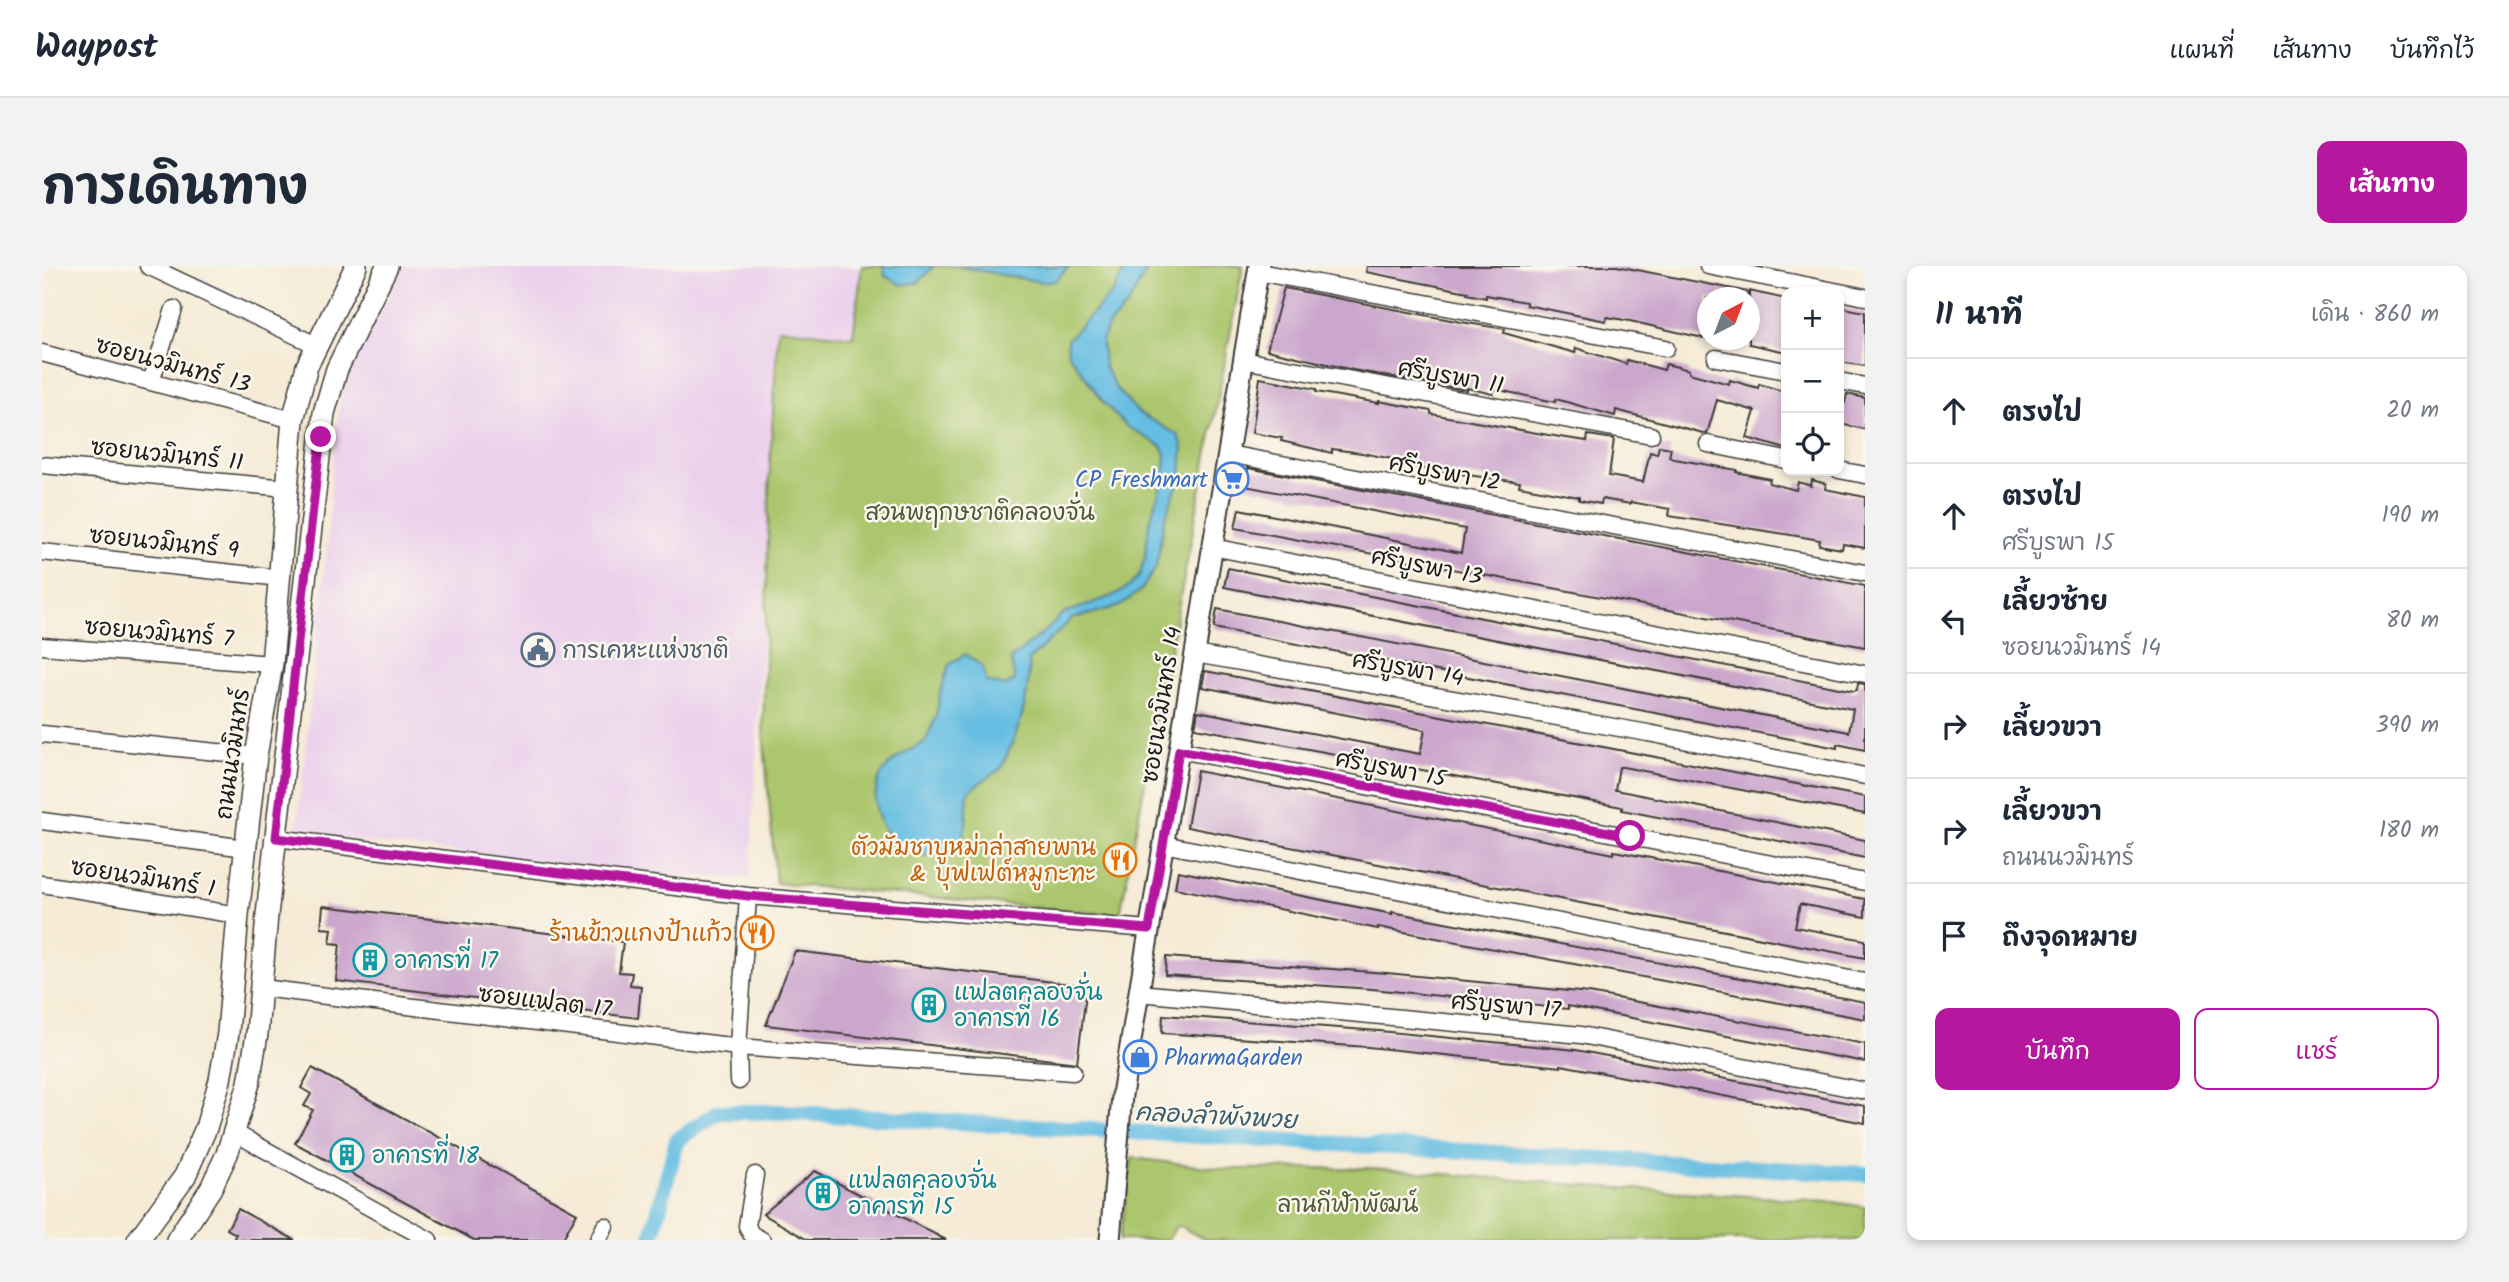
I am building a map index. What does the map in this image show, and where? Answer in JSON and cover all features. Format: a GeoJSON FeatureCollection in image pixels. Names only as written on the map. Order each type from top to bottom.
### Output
{"type":"FeatureCollection","features":[{"type":"Feature","properties":{"kind":"main road"},"geometry":{"type":"LineString","coordinates":[[177,1240],[211,1188],[235,1133],[249,1083],[262,988],[276,838],[324,413],[341,360],[387,266]]}},
{"type":"Feature","properties":{"kind":"main road","name":"ถนนนวมินทร์"},"geometry":{"type":"LineString","coordinates":[[138,1240],[185,1177],[206,1128],[220,1080],[228,1033],[256,755],[272,664],[293,420],[299,392],[316,345],[350,268]]}},
{"type":"Feature","properties":{"kind":"street"},"geometry":{"type":"LineString","coordinates":[[148,266],[316,345]]}},
{"type":"Feature","properties":{"kind":"street"},"geometry":{"type":"LineString","coordinates":[[1708,266],[1865,297]]}},
{"type":"Feature","properties":{"kind":"street"},"geometry":{"type":"LineString","coordinates":[[1258,269],[1666,348]]}},
{"type":"Feature","properties":{"kind":"street","name":"ซอยนวมินทร์ 14"},"geometry":{"type":"LineString","coordinates":[[1110,1240],[1122,1095],[1258,269]]}},
{"type":"Feature","properties":{"kind":"street"},"geometry":{"type":"LineString","coordinates":[[151,382],[174,309]]}},
{"type":"Feature","properties":{"kind":"street","name":"ซอยนวมินทร์ 13"},"geometry":{"type":"LineString","coordinates":[[42,352],[293,420]]}},
{"type":"Feature","properties":{"kind":"street"},"geometry":{"type":"LineString","coordinates":[[1716,358],[1781,370]]}},
{"type":"Feature","properties":{"kind":"street","name":"ศรีบูรพา 11"},"geometry":{"type":"LineString","coordinates":[[1243,360],[1651,435]]}},
{"type":"Feature","properties":{"kind":"street"},"geometry":{"type":"LineString","coordinates":[[1844,382],[1865,386]]}},
{"type":"Feature","properties":{"kind":"street"},"geometry":{"type":"LineString","coordinates":[[1708,444],[1781,459]]}},
{"type":"Feature","properties":{"kind":"street","name":"ศรีบูรพา 12"},"geometry":{"type":"LineString","coordinates":[[1228,454],[1865,573]]}},
{"type":"Feature","properties":{"kind":"street","name":"ซอยนวมินทร์ 11"},"geometry":{"type":"LineString","coordinates":[[42,465],[287,488]]}},
{"type":"Feature","properties":{"kind":"street"},"geometry":{"type":"LineString","coordinates":[[1844,471],[1865,475]]}},
{"type":"Feature","properties":{"kind":"street","name":"ศรีบูรพา 13"},"geometry":{"type":"LineString","coordinates":[[1212,547],[1865,674]]}},
{"type":"Feature","properties":{"kind":"street","name":"ซอยนวมินทร์ 9"},"geometry":{"type":"LineString","coordinates":[[42,552],[280,578]]}},
{"type":"Feature","properties":{"kind":"street","name":"ซอยนวมินทร์ 7"},"geometry":{"type":"LineString","coordinates":[[42,646],[272,664]]}},
{"type":"Feature","properties":{"kind":"street","name":"ศรีบูรพา 14"},"geometry":{"type":"LineString","coordinates":[[1195,654],[1648,733],[1865,776]]}},
{"type":"Feature","properties":{"kind":"street"},"geometry":{"type":"LineString","coordinates":[[42,734],[256,755]]}},
{"type":"Feature","properties":{"kind":"street","name":"ศรีบูรพา 15"},"geometry":{"type":"LineString","coordinates":[[1179,750],[1865,882]]}},
{"type":"Feature","properties":{"kind":"street"},"geometry":{"type":"LineString","coordinates":[[42,821],[246,848]]}},
{"type":"Feature","properties":{"kind":"street"},"geometry":{"type":"LineString","coordinates":[[276,838],[748,896],[1149,929]]}},
{"type":"Feature","properties":{"kind":"street"},"geometry":{"type":"LineString","coordinates":[[1163,844],[1865,982]]}},
{"type":"Feature","properties":{"kind":"street","name":"ซอยนวมินทร์ 1"},"geometry":{"type":"LineString","coordinates":[[42,884],[238,915]]}},
{"type":"Feature","properties":{"kind":"street"},"geometry":{"type":"LineString","coordinates":[[739,1081],[738,1048],[748,896]]}},
{"type":"Feature","properties":{"kind":"street","name":"ซอยแฟลต 17"},"geometry":{"type":"LineString","coordinates":[[262,988],[738,1048],[1073,1072]]}},
{"type":"Feature","properties":{"kind":"street","name":"ศรีบูรพา 17"},"geometry":{"type":"LineString","coordinates":[[1139,993],[1580,1035],[1865,1091]]}},
{"type":"Feature","properties":{"kind":"street"},"geometry":{"type":"LineString","coordinates":[[235,1133],[429,1240]]}},
{"type":"Feature","properties":{"kind":"street"},"geometry":{"type":"LineString","coordinates":[[755,1175],[747,1226],[751,1234],[762,1240]]}},
{"type":"Feature","properties":{"kind":"shaded area","name":"การเคหะแห่งชาติ"},"geometry":{"type":"Polygon","coordinates":[[[405,266],[862,266],[853,338],[778,328],[750,879],[556,870],[556,862],[296,836],[340,400],[351,369],[405,266]]]}},
{"type":"Feature","properties":{"kind":"green space","name":"สวนพฤกษชาติคลองจั่น"},"geometry":{"type":"Polygon","coordinates":[[[862,266],[1243,266],[1120,915],[776,883],[763,731],[770,463],[778,328],[853,337],[862,266]]]}},
{"type":"Feature","properties":{"kind":"green space","name":"ลานกีฬาพัฒน์"},"geometry":{"type":"Polygon","coordinates":[[[1132,1158],[1224,1169],[1372,1168],[1603,1187],[1827,1201],[1865,1207],[1865,1240],[1206,1240],[1177,1225],[1168,1240],[1119,1240],[1132,1158]]]}},
{"type":"Feature","properties":{"kind":"water"},"geometry":{"type":"Polygon","coordinates":[[[883,266],[934,266],[919,282],[902,285],[885,276],[883,266]]]}},
{"type":"Feature","properties":{"kind":"water"},"geometry":{"type":"Polygon","coordinates":[[[955,266],[1069,266],[1055,281],[1040,282],[955,266]]]}},
{"type":"Feature","properties":{"kind":"water"},"geometry":{"type":"Polygon","coordinates":[[[1127,266],[1149,266],[1128,305],[1108,326],[1102,341],[1104,366],[1117,390],[1139,413],[1178,435],[1183,448],[1181,475],[1164,521],[1156,567],[1142,589],[1120,606],[1072,619],[1029,660],[1025,704],[1017,730],[1000,770],[968,792],[966,826],[959,849],[931,855],[909,851],[898,845],[883,827],[878,815],[876,791],[879,779],[887,767],[925,742],[936,717],[949,665],[965,654],[983,667],[986,682],[1005,686],[1015,681],[1011,659],[1062,614],[1112,596],[1130,586],[1139,576],[1145,557],[1149,524],[1164,476],[1166,456],[1162,447],[1126,426],[1104,403],[1068,353],[1067,340],[1113,292],[1127,266]]]}},
{"type":"Feature","properties":{"kind":"building"},"geometry":{"type":"Polygon","coordinates":[[[1367,266],[1617,266],[1723,287],[1697,287],[1697,337],[1630,321],[1607,317],[1606,321],[1526,305],[1526,302],[1486,295],[1486,298],[1366,272],[1367,266]]]}},
{"type":"Feature","properties":{"kind":"building"},"geometry":{"type":"Polygon","coordinates":[[[1284,288],[1505,329],[1504,333],[1575,353],[1576,348],[1626,364],[1627,360],[1664,370],[1666,364],[1729,384],[1730,380],[1758,388],[1759,384],[1781,391],[1781,448],[1747,438],[1755,411],[1717,400],[1707,434],[1616,410],[1615,416],[1556,399],[1555,402],[1494,389],[1493,394],[1467,390],[1353,370],[1267,350],[1284,288]]]}},
{"type":"Feature","properties":{"kind":"building"},"geometry":{"type":"Polygon","coordinates":[[[1760,293],[1781,298],[1781,351],[1760,346],[1760,293]]]}},
{"type":"Feature","properties":{"kind":"building"},"geometry":{"type":"Polygon","coordinates":[[[1844,308],[1865,312],[1865,366],[1844,363],[1844,308]]]}},
{"type":"Feature","properties":{"kind":"building"},"geometry":{"type":"Polygon","coordinates":[[[1260,378],[1316,389],[1316,392],[1379,401],[1431,411],[1431,414],[1560,437],[1587,441],[1588,435],[1614,439],[1609,476],[1643,482],[1650,452],[1657,454],[1659,446],[1671,448],[1669,457],[1675,459],[1737,470],[1736,472],[1770,479],[1769,483],[1796,490],[1798,482],[1811,486],[1812,480],[1826,484],[1825,489],[1865,497],[1865,548],[1843,544],[1842,549],[1819,545],[1820,540],[1669,516],[1670,509],[1631,502],[1602,499],[1601,504],[1579,500],[1579,497],[1519,486],[1520,482],[1430,470],[1362,453],[1332,449],[1332,453],[1281,441],[1282,438],[1252,433],[1260,378]]]}},
{"type":"Feature","properties":{"kind":"building"},"geometry":{"type":"Polygon","coordinates":[[[1847,394],[1865,398],[1865,429],[1844,425],[1847,394]]]}},
{"type":"Feature","properties":{"kind":"building"},"geometry":{"type":"Polygon","coordinates":[[[1248,468],[1865,586],[1865,647],[1235,528],[1239,509],[1461,553],[1465,529],[1245,486],[1248,468]]]}},
{"type":"Feature","properties":{"kind":"building"},"geometry":{"type":"Polygon","coordinates":[[[1228,568],[1854,691],[1857,690],[1858,683],[1865,684],[1865,750],[1837,744],[1837,748],[1214,628],[1217,609],[1849,732],[1853,709],[1224,587],[1228,568]]]}},
{"type":"Feature","properties":{"kind":"building"},"geometry":{"type":"Polygon","coordinates":[[[1205,671],[1865,797],[1865,814],[1623,767],[1619,767],[1615,790],[1865,840],[1865,858],[1622,810],[1622,807],[1195,728],[1198,711],[1420,754],[1425,730],[1202,687],[1205,671]]]}},
{"type":"Feature","properties":{"kind":"building"},"geometry":{"type":"Polygon","coordinates":[[[1197,771],[1614,854],[1614,851],[1865,899],[1865,917],[1800,904],[1795,927],[1865,940],[1865,958],[1187,827],[1197,771]]]}},
{"type":"Feature","properties":{"kind":"building"},"geometry":{"type":"Polygon","coordinates":[[[1178,871],[1392,914],[1865,1002],[1865,1019],[1378,929],[1175,888],[1178,871]]]}},
{"type":"Feature","properties":{"kind":"building","name":"อาคารที่ 17"},"geometry":{"type":"Polygon","coordinates":[[[323,906],[623,942],[619,972],[632,973],[630,985],[641,986],[638,1018],[336,981],[340,944],[330,943],[332,929],[321,928],[323,906]]]}},
{"type":"Feature","properties":{"kind":"building","name":"แฟลตคลองจั่น อาคารที่ 16"},"geometry":{"type":"Polygon","coordinates":[[[795,951],[1087,986],[1077,1063],[766,1025],[795,951]]]}},
{"type":"Feature","properties":{"kind":"building"},"geometry":{"type":"Polygon","coordinates":[[[1166,957],[1387,973],[1589,993],[1865,1044],[1865,1062],[1568,1006],[1568,1009],[1372,989],[1165,975],[1166,957]]]}},
{"type":"Feature","properties":{"kind":"building"},"geometry":{"type":"Polygon","coordinates":[[[1163,1015],[1379,1031],[1576,1050],[1865,1106],[1865,1123],[1561,1065],[1368,1047],[1162,1033],[1163,1015]]]}},
{"type":"Feature","properties":{"kind":"building","name":"อาคารที่ 18"},"geometry":{"type":"Polygon","coordinates":[[[312,1068],[577,1213],[562,1240],[474,1240],[295,1143],[313,1110],[304,1106],[311,1094],[301,1088],[312,1068]]]}},
{"type":"Feature","properties":{"kind":"building","name":"แฟลตคลองจั่น อาคารที่ 15"},"geometry":{"type":"Polygon","coordinates":[[[815,1171],[946,1240],[808,1240],[763,1214],[815,1171]]]}},
{"type":"Feature","properties":{"kind":"building"},"geometry":{"type":"Polygon","coordinates":[[[238,1209],[295,1240],[233,1240],[236,1234],[227,1229],[238,1209]]]}},
{"type":"Feature","properties":{"kind":"waterway","name":"คลองลำพังพวย"},"geometry":{"type":"LineString","coordinates":[[651,1240],[677,1140],[718,1112],[781,1112],[1865,1174]]}},
{"type":"Feature","properties":{"kind":"place","name":"CP Freshmart"},"geometry":{"type":"Point","coordinates":[1232,479]}},
{"type":"Feature","properties":{"kind":"place","name":"การเคหะแห่งชาติ"},"geometry":{"type":"Point","coordinates":[538,650]}},
{"type":"Feature","properties":{"kind":"place","name":"ตัวมัมชาบูหม่าล่าสายพาน & บุฟเฟต์หมูกะทะ"},"geometry":{"type":"Point","coordinates":[1120,860]}},
{"type":"Feature","properties":{"kind":"place","name":"ร้านข้าวแกงป้าแก้ว"},"geometry":{"type":"Point","coordinates":[757,933]}},
{"type":"Feature","properties":{"kind":"place","name":"อาคารที่ 17"},"geometry":{"type":"Point","coordinates":[370,960]}},
{"type":"Feature","properties":{"kind":"place","name":"แฟลตคลองจั่น อาคารที่ 16"},"geometry":{"type":"Point","coordinates":[929,1005]}},
{"type":"Feature","properties":{"kind":"place","name":"PharmaGarden"},"geometry":{"type":"Point","coordinates":[1140,1057]}},
{"type":"Feature","properties":{"kind":"place","name":"อาคารที่ 18"},"geometry":{"type":"Point","coordinates":[347,1155]}},
{"type":"Feature","properties":{"kind":"place","name":"แฟลตคลองจั่น อาคารที่ 15"},"geometry":{"type":"Point","coordinates":[823,1193]}},
{"type":"Feature","properties":{"kind":"route"},"geometry":{"type":"LineString","coordinates":[[321,437],[276,838],[748,896],[1149,929],[1179,750],[1630,836]]}}]}
